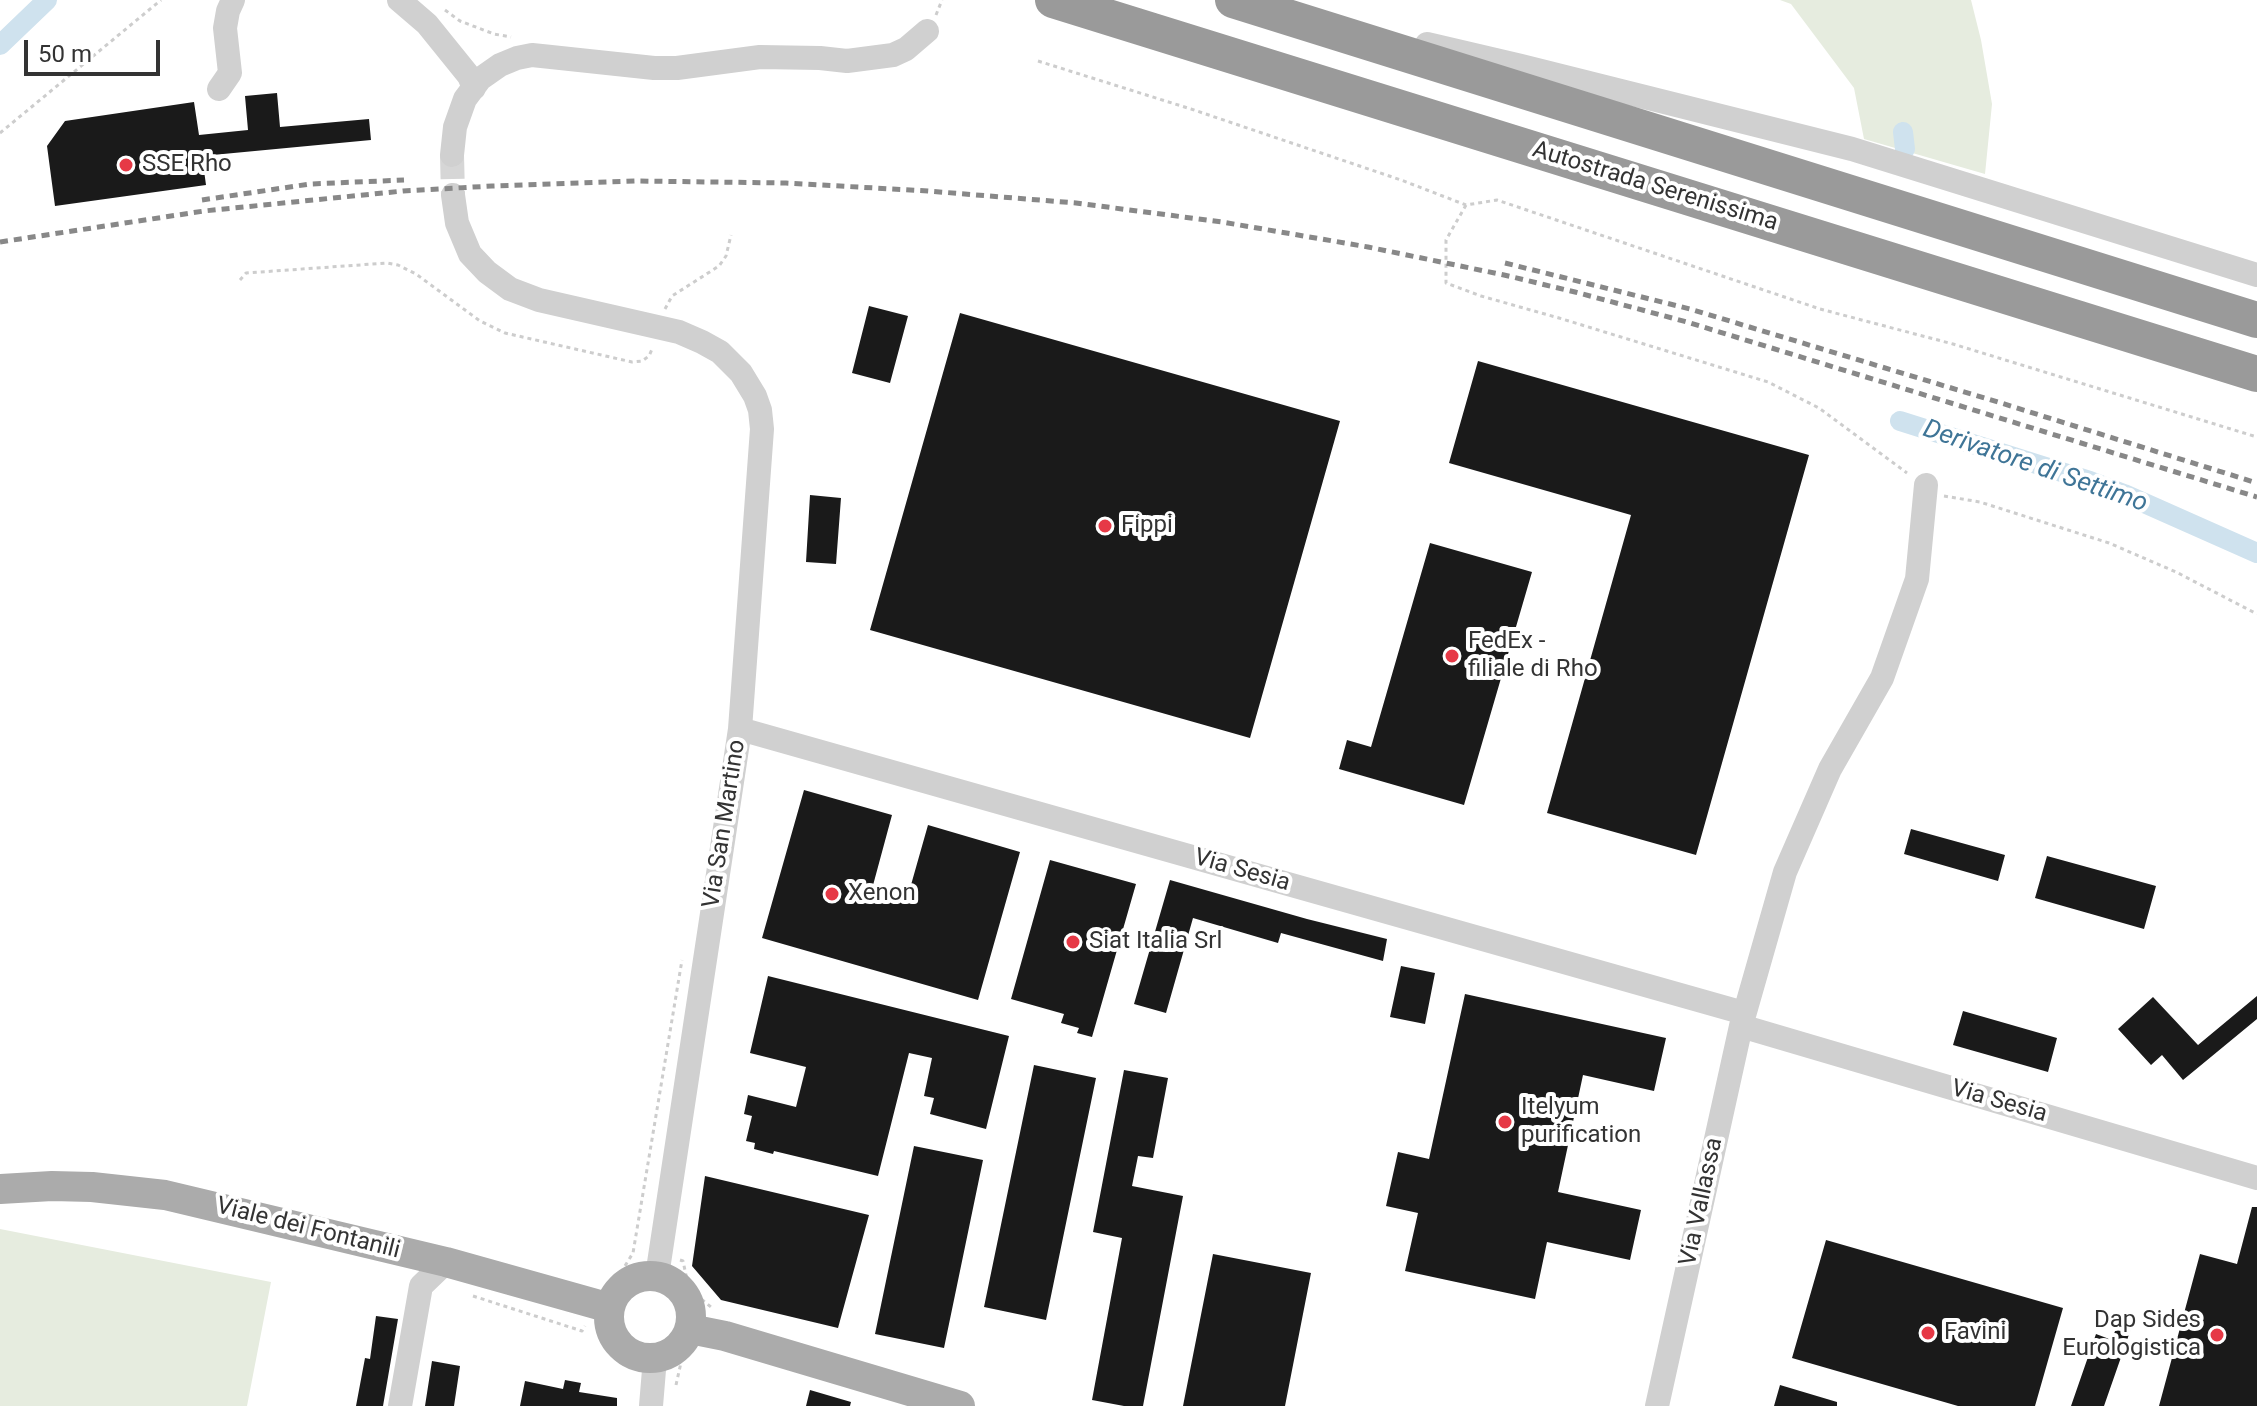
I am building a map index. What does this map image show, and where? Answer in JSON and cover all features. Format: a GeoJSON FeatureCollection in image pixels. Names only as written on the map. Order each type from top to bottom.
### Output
{"type":"FeatureCollection","features":[{"type":"Feature","properties":{"kind":"highway","name":"Autostrada Serenissima"},"geometry":{"type":"LineString","coordinates":[[1053,0],[2257,374]]}},
{"type":"Feature","properties":{"kind":"highway"},"geometry":{"type":"LineString","coordinates":[[1235,1],[2257,320]]}},
{"type":"Feature","properties":{"kind":"main road","name":"Viale dei Fontanili"},"geometry":{"type":"LineString","coordinates":[[0,1189],[92,1187],[165,1195],[446,1262],[598,1315]]}},
{"type":"Feature","properties":{"kind":"main road"},"geometry":{"type":"LineString","coordinates":[[694,1340],[690,1306],[685,1295],[658,1266],[645,1276],[625,1284],[598,1315],[633,1355],[655,1358],[694,1340],[725,1336],[960,1406]]}},
{"type":"Feature","properties":{"kind":"street"},"geometry":{"type":"LineString","coordinates":[[219,89],[230,73],[225,28],[233,0]]}},
{"type":"Feature","properties":{"kind":"street"},"geometry":{"type":"LineString","coordinates":[[399,0],[427,24],[469,76],[474,88]]}},
{"type":"Feature","properties":{"kind":"street"},"geometry":{"type":"LineString","coordinates":[[1235,1],[1521,66],[1810,138],[2257,275]]}},
{"type":"Feature","properties":{"kind":"street"},"geometry":{"type":"LineString","coordinates":[[452,155],[455,127],[465,99],[480,79],[517,58],[532,55],[654,68],[687,67],[760,57],[847,61],[893,55],[906,49],[927,31]]}},
{"type":"Feature","properties":{"kind":"street","name":"Via San Martino"},"geometry":{"type":"LineString","coordinates":[[453,195],[457,223],[470,254],[487,272],[510,289],[539,300],[679,332],[720,352],[741,373],[755,396],[762,429],[740,729],[658,1266]]}},
{"type":"Feature","properties":{"kind":"street","name":"Via Vallassa"},"geometry":{"type":"LineString","coordinates":[[1657,1406],[1744,1012],[1785,872],[1830,769],[1882,678],[1917,579],[1926,485]]}},
{"type":"Feature","properties":{"kind":"street","name":"Via Sesia"},"geometry":{"type":"LineString","coordinates":[[740,729],[1744,1012],[2257,1178]]}},
{"type":"Feature","properties":{"kind":"street"},"geometry":{"type":"LineString","coordinates":[[404,1252],[421,1286]]}},
{"type":"Feature","properties":{"kind":"street"},"geometry":{"type":"LineString","coordinates":[[400,1406],[421,1286],[446,1262]]}},
{"type":"Feature","properties":{"kind":"street"},"geometry":{"type":"LineString","coordinates":[[652,1398],[655,1358]]}},
{"type":"Feature","properties":{"kind":"path"},"geometry":{"type":"LineString","coordinates":[[0,133],[161,0]]}},
{"type":"Feature","properties":{"kind":"path"},"geometry":{"type":"LineString","coordinates":[[940,6],[942,0]]}},
{"type":"Feature","properties":{"kind":"path"},"geometry":{"type":"LineString","coordinates":[[441,7],[460,21],[494,34],[524,39]]}},
{"type":"Feature","properties":{"kind":"path"},"geometry":{"type":"LineString","coordinates":[[1038,61],[1191,109],[1466,205],[1497,200],[1820,309],[1953,344],[2257,437]]}},
{"type":"Feature","properties":{"kind":"path"},"geometry":{"type":"LineString","coordinates":[[1466,205],[1446,240],[1446,283],[1768,382],[1819,408],[1894,465],[1947,498],[1980,502],[2109,543],[2176,572],[2257,614]]}},
{"type":"Feature","properties":{"kind":"path"},"geometry":{"type":"LineString","coordinates":[[682,957],[633,1253],[658,1266],[683,1261],[689,1289],[715,1311],[730,1315],[725,1336]]}},
{"type":"Feature","properties":{"kind":"path"},"geometry":{"type":"LineString","coordinates":[[465,1294],[582,1331],[598,1315]]}},
{"type":"Feature","properties":{"kind":"path"},"geometry":{"type":"LineString","coordinates":[[652,1398],[674,1393],[682,1358],[694,1340]]}},
{"type":"Feature","properties":{"kind":"shaded area"},"geometry":{"type":"Polygon","coordinates":[[[1780,0],[1971,0],[1992,104],[1985,174],[1864,139],[1854,88],[1791,4],[1780,0]]]}},
{"type":"Feature","properties":{"kind":"shaded area"},"geometry":{"type":"Polygon","coordinates":[[[0,1229],[271,1282],[247,1406],[0,1406],[0,1229]]]}},
{"type":"Feature","properties":{"kind":"building","name":"SSE Rho"},"geometry":{"type":"Polygon","coordinates":[[[277,93],[280,127],[369,119],[371,140],[202,156],[206,185],[55,206],[47,146],[65,121],[194,102],[199,135],[248,130],[245,96],[277,93]]]}},
{"type":"Feature","properties":{"kind":"building"},"geometry":{"type":"Polygon","coordinates":[[[869,306],[908,316],[890,383],[852,373],[869,306]]]}},
{"type":"Feature","properties":{"kind":"building","name":"Fippi"},"geometry":{"type":"Polygon","coordinates":[[[960,313],[1340,421],[1250,738],[870,630],[960,313]]]}},
{"type":"Feature","properties":{"kind":"building"},"geometry":{"type":"Polygon","coordinates":[[[1478,361],[1809,455],[1696,855],[1547,813],[1631,515],[1449,463],[1478,361]]]}},
{"type":"Feature","properties":{"kind":"building"},"geometry":{"type":"Polygon","coordinates":[[[810,495],[841,498],[836,564],[806,562],[810,495]]]}},
{"type":"Feature","properties":{"kind":"building","name":"FedEx - filiale di Rho"},"geometry":{"type":"Polygon","coordinates":[[[1430,543],[1532,572],[1464,805],[1339,769],[1347,740],[1371,747],[1430,543]]]}},
{"type":"Feature","properties":{"kind":"building","name":"Xenon"},"geometry":{"type":"Polygon","coordinates":[[[804,790],[892,815],[872,889],[907,899],[928,825],[1020,852],[978,1000],[762,938],[804,790]]]}},
{"type":"Feature","properties":{"kind":"building"},"geometry":{"type":"Polygon","coordinates":[[[1911,829],[2005,855],[1998,881],[1904,854],[1911,829]]]}},
{"type":"Feature","properties":{"kind":"building"},"geometry":{"type":"Polygon","coordinates":[[[2047,856],[2156,886],[2144,929],[2035,898],[2047,856]]]}},
{"type":"Feature","properties":{"kind":"building","name":"Siat Italia Srl"},"geometry":{"type":"Polygon","coordinates":[[[1050,860],[1136,884],[1092,1037],[1077,1033],[1079,1028],[1061,1023],[1064,1014],[1011,999],[1050,860]]]}},
{"type":"Feature","properties":{"kind":"building"},"geometry":{"type":"Polygon","coordinates":[[[1170,880],[1387,939],[1383,961],[1281,933],[1278,943],[1193,918],[1166,1013],[1134,1004],[1170,880]]]}},
{"type":"Feature","properties":{"kind":"building"},"geometry":{"type":"Polygon","coordinates":[[[1401,966],[1435,973],[1425,1024],[1390,1017],[1401,966]]]}},
{"type":"Feature","properties":{"kind":"building"},"geometry":{"type":"Polygon","coordinates":[[[768,976],[1009,1036],[986,1129],[930,1114],[934,1098],[924,1096],[932,1058],[909,1053],[878,1176],[754,1149],[755,1143],[746,1141],[752,1116],[744,1114],[748,1095],[796,1107],[806,1067],[750,1053],[768,976]]]}},
{"type":"Feature","properties":{"kind":"building","name":"Itelyum purification"},"geometry":{"type":"Polygon","coordinates":[[[1465,994],[1666,1038],[1654,1091],[1583,1075],[1558,1192],[1641,1210],[1630,1260],[1547,1242],[1535,1299],[1405,1271],[1418,1213],[1386,1206],[1398,1152],[1429,1159],[1465,994]]]}},
{"type":"Feature","properties":{"kind":"building"},"geometry":{"type":"Polygon","coordinates":[[[2257,996],[2257,1019],[2183,1080],[2162,1055],[2151,1065],[2118,1029],[2153,997],[2198,1045],[2257,996]]]}},
{"type":"Feature","properties":{"kind":"building"},"geometry":{"type":"Polygon","coordinates":[[[1963,1011],[2057,1038],[2048,1072],[1953,1045],[1963,1011]]]}},
{"type":"Feature","properties":{"kind":"building"},"geometry":{"type":"Polygon","coordinates":[[[1034,1065],[1096,1078],[1046,1320],[984,1307],[1034,1065]]]}},
{"type":"Feature","properties":{"kind":"building"},"geometry":{"type":"Polygon","coordinates":[[[1124,1070],[1168,1078],[1153,1158],[1138,1156],[1132,1186],[1183,1196],[1143,1406],[1092,1400],[1122,1238],[1093,1232],[1124,1070]]]}},
{"type":"Feature","properties":{"kind":"building"},"geometry":{"type":"Polygon","coordinates":[[[914,1146],[983,1160],[944,1348],[875,1334],[914,1146]]]}},
{"type":"Feature","properties":{"kind":"building"},"geometry":{"type":"Polygon","coordinates":[[[705,1176],[869,1215],[838,1328],[721,1300],[692,1266],[705,1176]]]}},
{"type":"Feature","properties":{"kind":"building","name":"Dap Sides Eurologistica"},"geometry":{"type":"Polygon","coordinates":[[[2252,1207],[2257,1207],[2257,1406],[2159,1406],[2200,1254],[2237,1264],[2252,1207]]]}},
{"type":"Feature","properties":{"kind":"building","name":"Favini"},"geometry":{"type":"Polygon","coordinates":[[[1826,1240],[2063,1308],[2035,1406],[1958,1406],[1792,1358],[1826,1240]]]}},
{"type":"Feature","properties":{"kind":"building"},"geometry":{"type":"Polygon","coordinates":[[[1213,1254],[1311,1273],[1285,1406],[1183,1406],[1213,1254]]]}},
{"type":"Feature","properties":{"kind":"building"},"geometry":{"type":"Polygon","coordinates":[[[376,1316],[398,1319],[383,1406],[356,1406],[365,1358],[370,1359],[376,1316]]]}},
{"type":"Feature","properties":{"kind":"building"},"geometry":{"type":"Polygon","coordinates":[[[2120,1316],[2134,1320],[2104,1406],[2071,1406],[2096,1334],[2112,1340],[2120,1316]]]}},
{"type":"Feature","properties":{"kind":"building"},"geometry":{"type":"Polygon","coordinates":[[[432,1361],[460,1366],[454,1406],[425,1406],[432,1361]]]}},
{"type":"Feature","properties":{"kind":"building"},"geometry":{"type":"Polygon","coordinates":[[[565,1380],[581,1383],[579,1392],[617,1398],[617,1406],[520,1406],[525,1381],[563,1389],[565,1380]]]}},
{"type":"Feature","properties":{"kind":"building"},"geometry":{"type":"Polygon","coordinates":[[[1780,1385],[1837,1402],[1837,1406],[1774,1406],[1780,1385]]]}},
{"type":"Feature","properties":{"kind":"building"},"geometry":{"type":"Polygon","coordinates":[[[810,1390],[851,1402],[850,1406],[806,1406],[810,1390]]]}},
{"type":"Feature","properties":{"kind":"waterway"},"geometry":{"type":"LineString","coordinates":[[0,45],[47,0]]}},
{"type":"Feature","properties":{"kind":"waterway","name":"Derivatore di Settimo"},"geometry":{"type":"LineString","coordinates":[[1903,132],[1905,149]]}},
{"type":"Feature","properties":{"kind":"waterway","name":"Derivatore di Settimo"},"geometry":{"type":"LineString","coordinates":[[1900,421],[2090,481],[2257,553]]}},
{"type":"Feature","properties":{"kind":"tunnel"},"geometry":{"type":"LineString","coordinates":[[452,155],[453,195]]}},
{"type":"Feature","properties":{"kind":"railway"},"geometry":{"type":"LineString","coordinates":[[202,200],[310,184],[404,180]]}},
{"type":"Feature","properties":{"kind":"railway"},"geometry":{"type":"LineString","coordinates":[[0,242],[204,211],[403,191],[492,186],[637,181],[786,183],[1076,203],[1222,222],[1368,247],[1575,292],[1687,322],[2257,497]]}},
{"type":"Feature","properties":{"kind":"railway"},"geometry":{"type":"LineString","coordinates":[[1505,263],[1690,309],[2257,483]]}},
{"type":"Feature","properties":{"kind":"place","name":"SSE Rho"},"geometry":{"type":"Point","coordinates":[126,165]}},
{"type":"Feature","properties":{"kind":"place","name":"Fippi"},"geometry":{"type":"Point","coordinates":[1105,526]}},
{"type":"Feature","properties":{"kind":"place","name":"FedEx - filiale di Rho"},"geometry":{"type":"Point","coordinates":[1452,656]}},
{"type":"Feature","properties":{"kind":"place","name":"Xenon"},"geometry":{"type":"Point","coordinates":[832,894]}},
{"type":"Feature","properties":{"kind":"place","name":"Siat Italia Srl"},"geometry":{"type":"Point","coordinates":[1073,942]}},
{"type":"Feature","properties":{"kind":"place","name":"Itelyum purification"},"geometry":{"type":"Point","coordinates":[1505,1122]}},
{"type":"Feature","properties":{"kind":"place","name":"Favini"},"geometry":{"type":"Point","coordinates":[1928,1333]}},
{"type":"Feature","properties":{"kind":"place","name":"Dap Sides Eurologistica"},"geometry":{"type":"Point","coordinates":[2217,1335]}}]}
